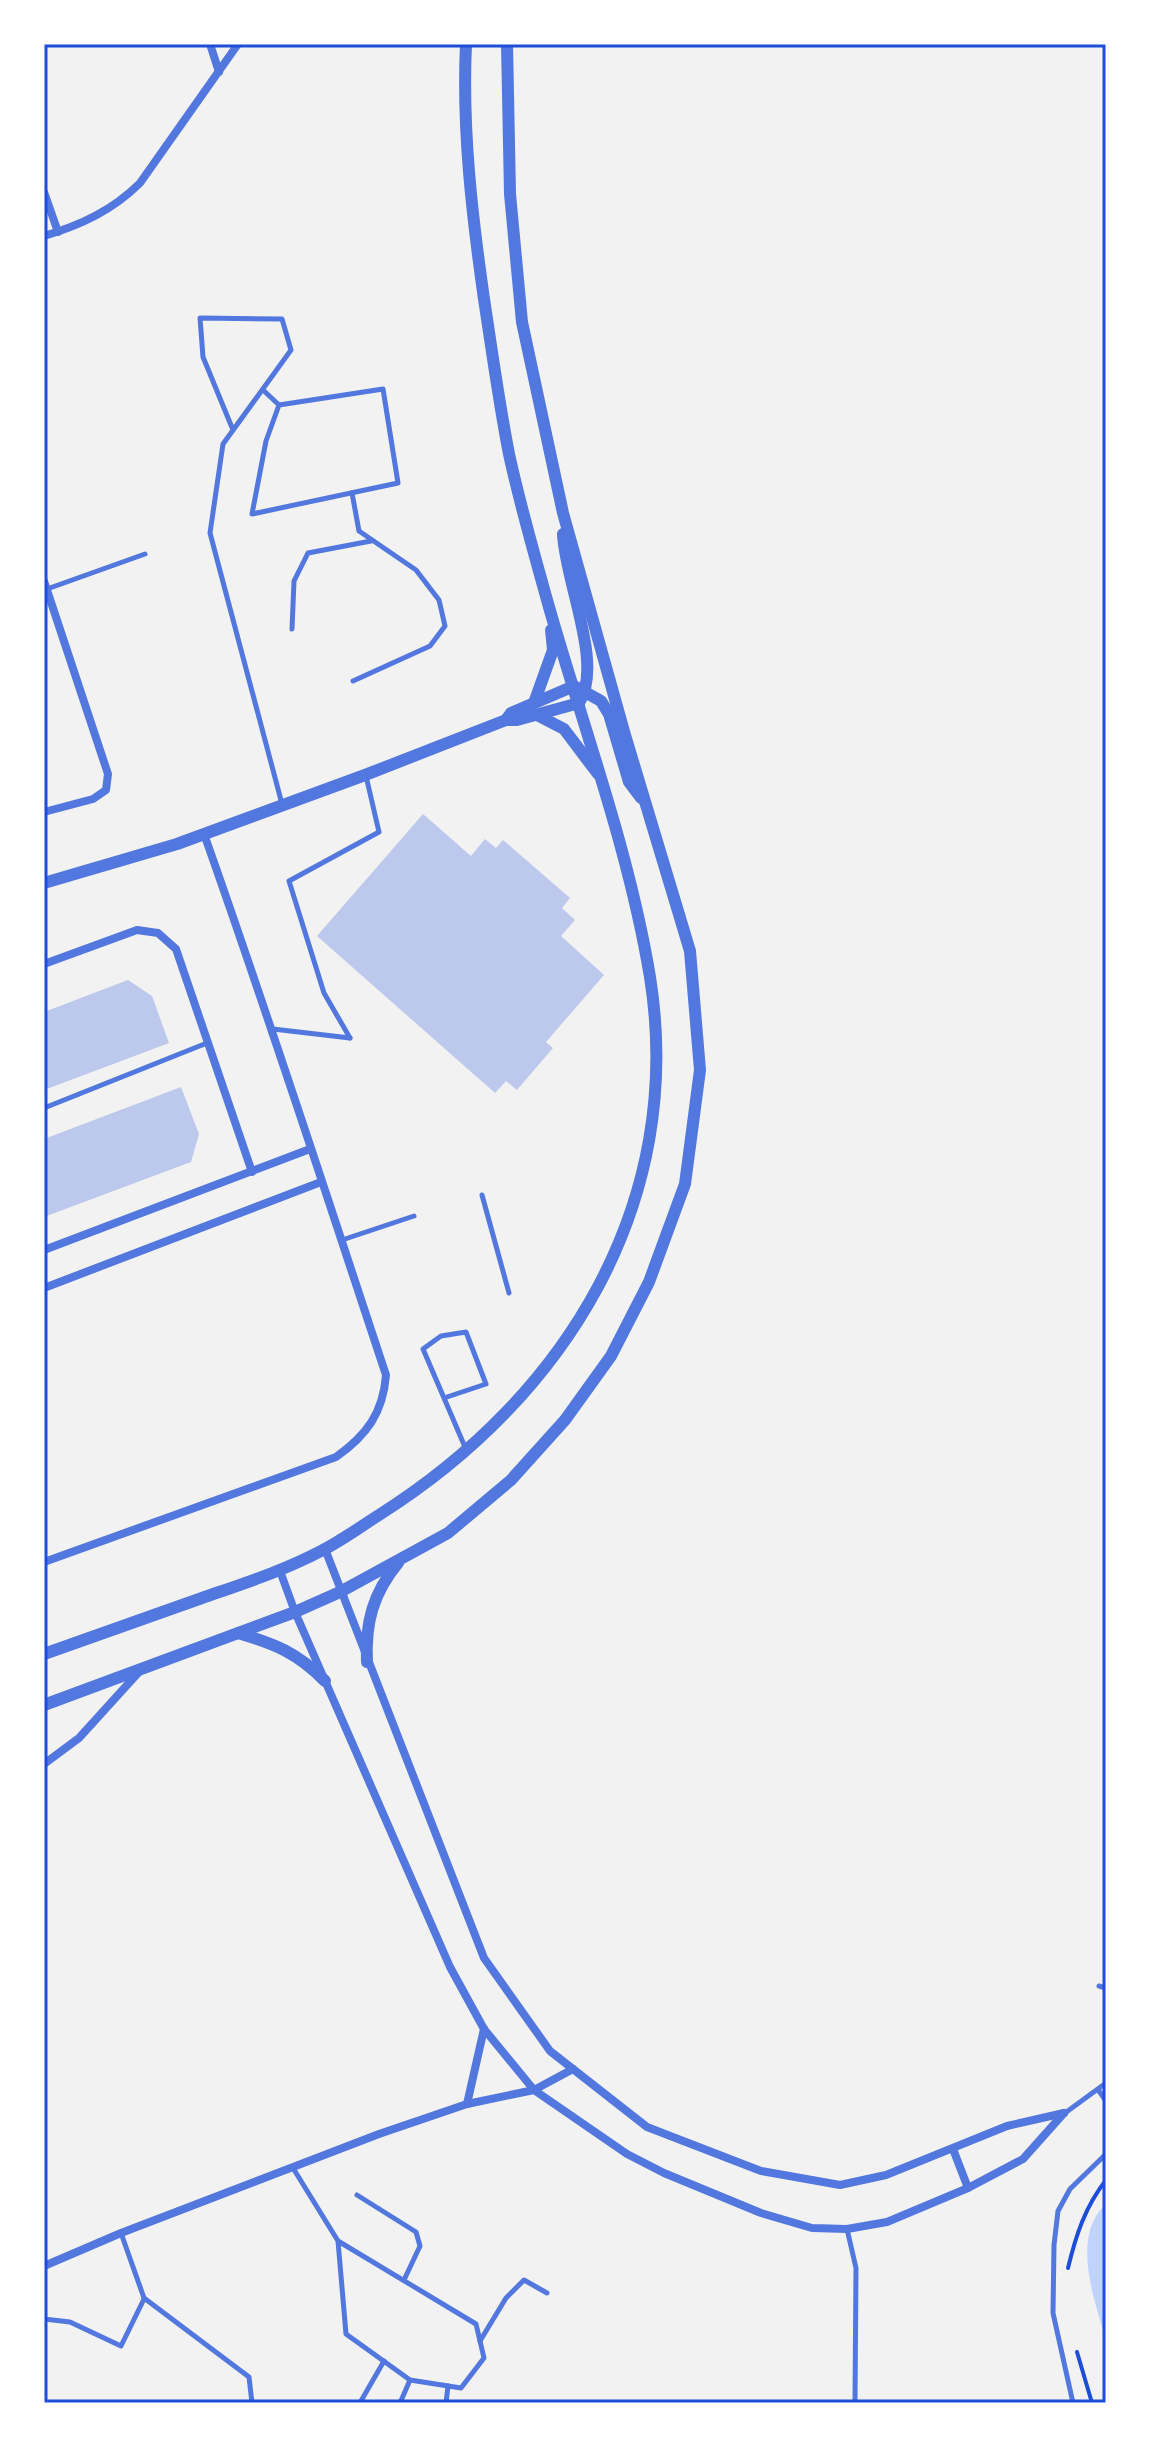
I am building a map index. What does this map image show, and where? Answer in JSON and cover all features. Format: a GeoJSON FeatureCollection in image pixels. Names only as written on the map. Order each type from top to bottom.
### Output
{"type":"FeatureCollection","features":[{"type":"Feature","properties":{"kind":"street"},"geometry":{"type":"LineString","coordinates":[[210,44],[219,72]]}},
{"type":"Feature","properties":{"kind":"street"},"geometry":{"type":"LineString","coordinates":[[44,236],[103,214],[124,200],[140,183],[238,44]]}},
{"type":"Feature","properties":{"kind":"street"},"geometry":{"type":"LineString","coordinates":[[44,1654],[280,1571],[325,1549],[416,1492],[467,1452],[500,1421],[553,1358],[591,1301],[624,1234],[648,1158],[656,1071],[650,982],[631,884],[605,783],[580,694],[550,608],[510,457],[474,232],[468,155],[466,44]]}},
{"type":"Feature","properties":{"kind":"street"},"geometry":{"type":"LineString","coordinates":[[44,1705],[295,1612],[340,1592],[448,1533],[511,1480],[565,1420],[611,1356],[649,1282],[685,1184],[700,1070],[690,951],[563,513],[522,322],[510,194],[507,44]]}},
{"type":"Feature","properties":{"kind":"street"},"geometry":{"type":"LineString","coordinates":[[44,192],[58,232]]}},
{"type":"Feature","properties":{"kind":"street"},"geometry":{"type":"LineString","coordinates":[[563,513],[564,557],[589,659],[580,694]]}},
{"type":"Feature","properties":{"kind":"street"},"geometry":{"type":"LineString","coordinates":[[44,812],[93,799],[106,790],[108,774],[45,585]]}},
{"type":"Feature","properties":{"kind":"street"},"geometry":{"type":"LineString","coordinates":[[536,709],[553,650],[550,608]]}},
{"type":"Feature","properties":{"kind":"street"},"geometry":{"type":"LineString","coordinates":[[44,883],[204,834],[506,720],[511,713],[536,709],[580,694],[601,701],[609,714],[629,782],[646,806]]}},
{"type":"Feature","properties":{"kind":"street"},"geometry":{"type":"LineString","coordinates":[[536,709],[564,729],[605,783]]}},
{"type":"Feature","properties":{"kind":"street"},"geometry":{"type":"LineString","coordinates":[[44,1562],[336,1457],[356,1442],[374,1422],[384,1397],[386,1375],[273,1029],[204,834]]}},
{"type":"Feature","properties":{"kind":"street"},"geometry":{"type":"LineString","coordinates":[[44,964],[137,930],[158,933],[176,949],[252,1172]]}},
{"type":"Feature","properties":{"kind":"street"},"geometry":{"type":"LineString","coordinates":[[44,1250],[310,1149]]}},
{"type":"Feature","properties":{"kind":"street"},"geometry":{"type":"LineString","coordinates":[[44,1288],[321,1182]]}},
{"type":"Feature","properties":{"kind":"street"},"geometry":{"type":"LineString","coordinates":[[325,1549],[484,1958],[550,2051],[647,2127],[761,2171],[840,2185],[886,2175],[1007,2126],[1064,2113]]}},
{"type":"Feature","properties":{"kind":"street"},"geometry":{"type":"LineString","coordinates":[[367,1662],[366,1632],[370,1612],[389,1575],[403,1557]]}},
{"type":"Feature","properties":{"kind":"street"},"geometry":{"type":"LineString","coordinates":[[280,1571],[450,1967],[484,2029],[534,2090],[627,2154],[664,2173],[761,2213],[812,2228],[847,2229],[887,2222],[968,2188],[1023,2159],[1064,2113]]}},
{"type":"Feature","properties":{"kind":"street"},"geometry":{"type":"LineString","coordinates":[[238,1633],[287,1650],[307,1662],[325,1681]]}},
{"type":"Feature","properties":{"kind":"street"},"geometry":{"type":"LineString","coordinates":[[44,1764],[79,1738],[142,1669]]}},
{"type":"Feature","properties":{"kind":"street"},"geometry":{"type":"LineString","coordinates":[[467,2104],[484,2029]]}},
{"type":"Feature","properties":{"kind":"street"},"geometry":{"type":"LineString","coordinates":[[44,2266],[121,2233],[467,2104],[534,2090],[573,2069]]}},
{"type":"Feature","properties":{"kind":"street"},"geometry":{"type":"LineString","coordinates":[[953,2149],[968,2188]]}},
{"type":"Feature","properties":{"kind":"lane"},"geometry":{"type":"LineString","coordinates":[[233,430],[203,357],[200,318],[282,319],[291,350],[223,444],[210,533],[282,806]]}},
{"type":"Feature","properties":{"kind":"lane"},"geometry":{"type":"LineString","coordinates":[[383,389],[398,483],[252,514],[266,441],[279,405],[383,389]]}},
{"type":"Feature","properties":{"kind":"lane"},"geometry":{"type":"LineString","coordinates":[[263,390],[279,405]]}},
{"type":"Feature","properties":{"kind":"lane"},"geometry":{"type":"LineString","coordinates":[[352,493],[359,531],[416,570],[439,600],[445,626],[430,646],[353,681]]}},
{"type":"Feature","properties":{"kind":"lane"},"geometry":{"type":"LineString","coordinates":[[292,629],[294,581],[308,553],[372,541]]}},
{"type":"Feature","properties":{"kind":"lane"},"geometry":{"type":"LineString","coordinates":[[45,585],[145,554]]}},
{"type":"Feature","properties":{"kind":"lane"},"geometry":{"type":"LineString","coordinates":[[273,1029],[350,1038],[324,993],[289,881],[379,832],[365,775]]}},
{"type":"Feature","properties":{"kind":"lane"},"geometry":{"type":"LineString","coordinates":[[44,1108],[208,1043]]}},
{"type":"Feature","properties":{"kind":"lane"},"geometry":{"type":"LineString","coordinates":[[482,1195],[509,1293]]}},
{"type":"Feature","properties":{"kind":"lane"},"geometry":{"type":"LineString","coordinates":[[341,1240],[414,1216]]}},
{"type":"Feature","properties":{"kind":"lane"},"geometry":{"type":"LineString","coordinates":[[444,1398],[486,1384],[466,1332],[441,1336],[423,1349],[467,1452]]}},
{"type":"Feature","properties":{"kind":"lane"},"geometry":{"type":"LineString","coordinates":[[1064,2113],[1099,2091],[1106,2083]]}},
{"type":"Feature","properties":{"kind":"lane"},"geometry":{"type":"LineString","coordinates":[[1099,2091],[1106,2101]]}},
{"type":"Feature","properties":{"kind":"lane"},"geometry":{"type":"LineString","coordinates":[[1073,2403],[1053,2313],[1058,2211],[1070,2189],[1106,2154]]}},
{"type":"Feature","properties":{"kind":"lane"},"geometry":{"type":"LineString","coordinates":[[293,2168],[338,2241],[346,2334],[410,2380],[461,2388],[484,2358],[476,2324],[338,2241]]}},
{"type":"Feature","properties":{"kind":"lane"},"geometry":{"type":"LineString","coordinates":[[357,2195],[416,2232],[420,2246],[404,2280]]}},
{"type":"Feature","properties":{"kind":"lane"},"geometry":{"type":"LineString","coordinates":[[847,2229],[856,2268],[855,2403]]}},
{"type":"Feature","properties":{"kind":"lane"},"geometry":{"type":"LineString","coordinates":[[121,2233],[144,2298],[249,2377],[252,2403]]}},
{"type":"Feature","properties":{"kind":"lane"},"geometry":{"type":"LineString","coordinates":[[480,2341],[506,2298],[524,2280],[547,2293]]}},
{"type":"Feature","properties":{"kind":"lane"},"geometry":{"type":"LineString","coordinates":[[44,2319],[70,2322],[121,2346],[144,2298]]}},
{"type":"Feature","properties":{"kind":"lane"},"geometry":{"type":"LineString","coordinates":[[361,2401],[384,2361]]}},
{"type":"Feature","properties":{"kind":"lane"},"geometry":{"type":"LineString","coordinates":[[400,2403],[410,2380]]}},
{"type":"Feature","properties":{"kind":"lane"},"geometry":{"type":"LineString","coordinates":[[446,2403],[448,2386]]}},
{"type":"Feature","properties":{"kind":"path"},"geometry":{"type":"LineString","coordinates":[[1068,2268],[1084,2215],[1106,2180]]}},
{"type":"Feature","properties":{"kind":"path"},"geometry":{"type":"LineString","coordinates":[[1073,2340],[1092,2403]]}},
{"type":"Feature","properties":{"kind":"water"},"geometry":{"type":"Polygon","coordinates":[[[1106,2204],[1106,2340],[1092,2289],[1087,2251],[1095,2217],[1106,2204]]]}},
{"type":"Feature","properties":{"kind":"building"},"geometry":{"type":"Polygon","coordinates":[[[423,814],[471,856],[485,839],[496,848],[503,840],[570,898],[562,908],[575,920],[561,936],[604,975],[546,1042],[553,1048],[517,1090],[506,1081],[495,1093],[317,936],[423,814]]]}},
{"type":"Feature","properties":{"kind":"building"},"geometry":{"type":"Polygon","coordinates":[[[128,980],[152,996],[169,1043],[44,1090],[44,1012],[128,980]]]}},
{"type":"Feature","properties":{"kind":"building"},"geometry":{"type":"Polygon","coordinates":[[[181,1087],[199,1134],[191,1162],[44,1217],[44,1139],[181,1087]]]}}]}
